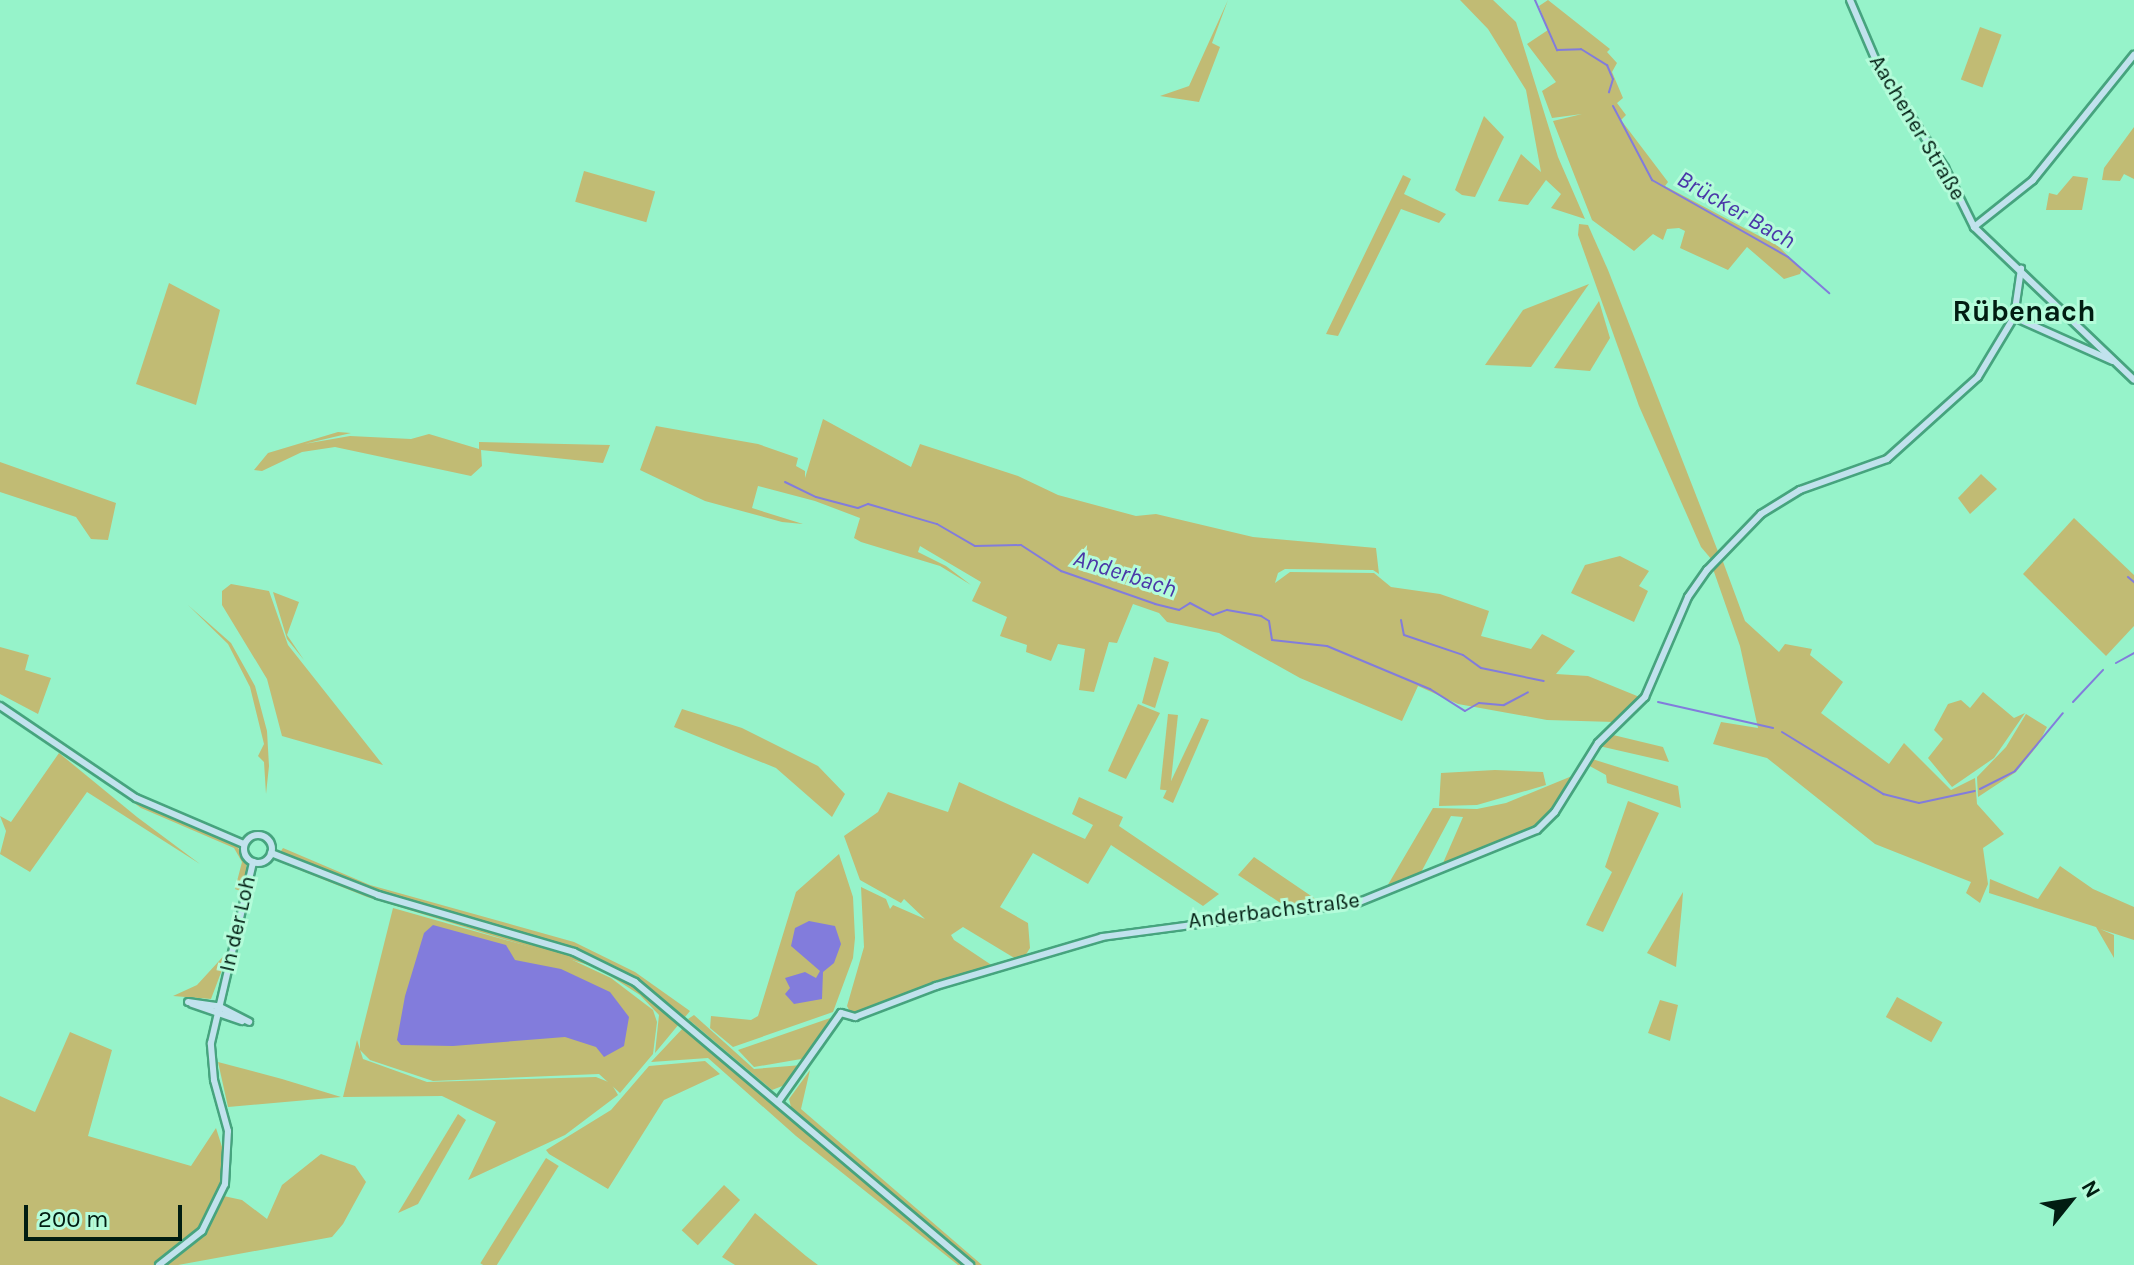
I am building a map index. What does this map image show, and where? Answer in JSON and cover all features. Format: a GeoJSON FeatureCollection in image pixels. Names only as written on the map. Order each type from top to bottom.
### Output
{"type":"FeatureCollection","features":[{"type":"Feature","properties":{"kind":"main road","name":"Aachener Straße"},"geometry":{"type":"LineString","coordinates":[[1850,0],[1880,70],[1945,168],[1974,227],[2134,380]]}},
{"type":"Feature","properties":{"kind":"main road"},"geometry":{"type":"LineString","coordinates":[[1974,227],[2026,186],[2134,55]]}},
{"type":"Feature","properties":{"kind":"main road","name":"Anderbachstraße"},"geometry":{"type":"LineString","coordinates":[[778,1102],[841,1013],[855,1017],[936,986],[1102,937],[1357,903],[1525,836],[1548,820],[1598,743],[1645,697],[1688,597],[1707,570],[1759,516],[1783,500],[1892,455],[1987,368],[2014,317],[2021,269]]}},
{"type":"Feature","properties":{"kind":"main road"},"geometry":{"type":"LineString","coordinates":[[2014,317],[2114,361]]}},
{"type":"Feature","properties":{"kind":"main road"},"geometry":{"type":"LineString","coordinates":[[0,706],[50,736],[147,804],[244,844],[253,862],[264,861],[271,853]]}},
{"type":"Feature","properties":{"kind":"main road"},"geometry":{"type":"LineString","coordinates":[[244,844],[253,835],[264,836],[271,853],[378,895],[605,965],[662,1001],[970,1265]]}},
{"type":"Feature","properties":{"kind":"main road","name":"In der Loh"},"geometry":{"type":"LineString","coordinates":[[159,1265],[202,1231],[225,1184],[228,1131],[210,1062],[216,1014],[253,862]]}},
{"type":"Feature","properties":{"kind":"main road"},"geometry":{"type":"LineString","coordinates":[[188,1002],[218,1006],[249,1022],[216,1014],[188,1002]]}},
{"type":"Feature","properties":{"kind":"shaded area"},"geometry":{"type":"Polygon","coordinates":[[[1228,0],[1212,43],[1220,47],[1199,102],[1160,96],[1189,86],[1228,0]]]}},
{"type":"Feature","properties":{"kind":"shaded area"},"geometry":{"type":"Polygon","coordinates":[[[1460,0],[1493,0],[1516,22],[1558,157],[1585,219],[1551,208],[1561,194],[1546,180],[1528,205],[1498,201],[1521,154],[1541,172],[1526,90],[1488,29],[1460,0]]]}},
{"type":"Feature","properties":{"kind":"shaded area"},"geometry":{"type":"Polygon","coordinates":[[[1548,0],[1610,49],[1607,52],[1617,63],[1612,72],[1623,98],[1617,103],[1626,115],[1621,120],[1668,182],[1665,186],[1778,246],[1802,269],[1800,274],[1784,279],[1747,247],[1728,270],[1680,248],[1685,231],[1679,228],[1667,229],[1663,240],[1653,234],[1634,251],[1592,220],[1553,121],[1582,114],[1552,118],[1542,91],[1556,82],[1527,44],[1548,30],[1539,6],[1548,0]]]}},
{"type":"Feature","properties":{"kind":"shaded area"},"geometry":{"type":"Polygon","coordinates":[[[1980,27],[2002,35],[1982,87],[1961,80],[1980,27]]]}},
{"type":"Feature","properties":{"kind":"shaded area"},"geometry":{"type":"Polygon","coordinates":[[[1484,116],[1504,137],[1475,197],[1462,195],[1455,190],[1484,116]]]}},
{"type":"Feature","properties":{"kind":"shaded area"},"geometry":{"type":"Polygon","coordinates":[[[2134,127],[2134,179],[2124,174],[2120,181],[2102,180],[2104,168],[2134,127]]]}},
{"type":"Feature","properties":{"kind":"shaded area"},"geometry":{"type":"Polygon","coordinates":[[[584,171],[655,191],[646,222],[575,202],[584,171]]]}},
{"type":"Feature","properties":{"kind":"shaded area"},"geometry":{"type":"Polygon","coordinates":[[[1403,175],[1411,179],[1404,194],[1446,214],[1439,223],[1401,209],[1338,336],[1326,334],[1403,175]]]}},
{"type":"Feature","properties":{"kind":"shaded area"},"geometry":{"type":"Polygon","coordinates":[[[2073,176],[2088,178],[2082,210],[2046,210],[2049,193],[2057,195],[2073,176]]]}},
{"type":"Feature","properties":{"kind":"shaded area"},"geometry":{"type":"Polygon","coordinates":[[[1579,224],[1588,225],[1608,270],[1719,554],[1712,560],[1701,547],[1639,406],[1578,235],[1579,224]]]}},
{"type":"Feature","properties":{"kind":"shaded area"},"geometry":{"type":"Polygon","coordinates":[[[169,283],[220,310],[196,405],[136,384],[169,283]]]}},
{"type":"Feature","properties":{"kind":"shaded area"},"geometry":{"type":"Polygon","coordinates":[[[1589,284],[1531,367],[1485,365],[1523,310],[1589,284]]]}},
{"type":"Feature","properties":{"kind":"shaded area"},"geometry":{"type":"Polygon","coordinates":[[[1599,301],[1610,338],[1590,371],[1554,368],[1599,301]]]}},
{"type":"Feature","properties":{"kind":"shaded area"},"geometry":{"type":"Polygon","coordinates":[[[823,419],[911,467],[920,444],[1018,476],[1058,495],[1136,516],[1156,514],[1253,537],[1376,548],[1379,574],[1373,570],[1285,569],[1278,573],[1275,583],[1290,572],[1374,573],[1391,587],[1440,594],[1489,611],[1481,636],[1531,649],[1542,634],[1575,651],[1556,674],[1588,676],[1642,698],[1614,722],[1547,720],[1458,704],[1418,686],[1402,721],[1300,678],[1219,633],[1167,622],[1159,613],[1133,604],[1117,643],[1109,642],[1094,692],[1079,690],[1085,649],[1058,644],[1051,661],[1026,652],[1027,645],[1000,636],[1007,617],[972,601],[981,582],[920,546],[918,552],[946,566],[971,585],[940,566],[861,542],[854,538],[860,518],[815,501],[758,486],[752,508],[803,524],[782,522],[705,501],[640,470],[656,426],[758,444],[798,458],[796,466],[805,471],[805,478],[823,419]]]}},
{"type":"Feature","properties":{"kind":"shaded area"},"geometry":{"type":"Polygon","coordinates":[[[338,432],[351,433],[304,444],[350,436],[411,439],[429,434],[479,449],[479,442],[610,445],[603,463],[481,450],[482,466],[471,476],[335,447],[302,452],[262,471],[254,470],[268,453],[338,432]]]}},
{"type":"Feature","properties":{"kind":"shaded area"},"geometry":{"type":"Polygon","coordinates":[[[0,462],[116,503],[108,540],[91,539],[76,517],[0,492],[0,462]]]}},
{"type":"Feature","properties":{"kind":"shaded area"},"geometry":{"type":"Polygon","coordinates":[[[1981,474],[1997,489],[1970,514],[1958,498],[1981,474]]]}},
{"type":"Feature","properties":{"kind":"shaded area"},"geometry":{"type":"Polygon","coordinates":[[[2074,518],[2134,575],[2134,626],[2106,656],[2023,574],[2074,518]]]}},
{"type":"Feature","properties":{"kind":"shaded area"},"geometry":{"type":"Polygon","coordinates":[[[1620,556],[1649,571],[1639,586],[1648,591],[1634,622],[1571,593],[1585,565],[1620,556]]]}},
{"type":"Feature","properties":{"kind":"shaded area"},"geometry":{"type":"Polygon","coordinates":[[[1722,559],[1745,621],[1779,652],[1785,644],[1812,649],[1810,655],[1843,682],[1821,713],[1889,764],[1904,743],[1951,790],[1975,778],[1977,804],[2004,834],[1983,848],[1988,884],[1980,903],[1966,893],[1971,882],[1875,844],[1767,758],[1713,744],[1721,722],[1758,728],[1740,646],[1713,569],[1722,559]]]}},
{"type":"Feature","properties":{"kind":"shaded area"},"geometry":{"type":"Polygon","coordinates":[[[231,584],[269,591],[288,645],[383,765],[282,736],[267,679],[222,605],[222,591],[231,584]]]}},
{"type":"Feature","properties":{"kind":"shaded area"},"geometry":{"type":"Polygon","coordinates":[[[273,592],[299,602],[287,635],[304,660],[287,639],[273,592]]]}},
{"type":"Feature","properties":{"kind":"shaded area"},"geometry":{"type":"Polygon","coordinates":[[[188,605],[231,643],[255,686],[267,731],[269,766],[266,794],[264,762],[258,756],[264,744],[250,687],[228,644],[188,605]]]}},
{"type":"Feature","properties":{"kind":"shaded area"},"geometry":{"type":"Polygon","coordinates":[[[0,647],[29,655],[25,670],[51,678],[38,714],[0,694],[0,647]]]}},
{"type":"Feature","properties":{"kind":"shaded area"},"geometry":{"type":"Polygon","coordinates":[[[1154,657],[1169,662],[1155,708],[1142,703],[1154,657]]]}},
{"type":"Feature","properties":{"kind":"shaded area"},"geometry":{"type":"Polygon","coordinates":[[[1983,692],[2014,718],[2025,713],[1994,758],[1952,787],[1928,758],[1943,739],[1934,730],[1948,704],[1961,700],[1970,708],[1983,692]]]}},
{"type":"Feature","properties":{"kind":"shaded area"},"geometry":{"type":"Polygon","coordinates":[[[1138,704],[1160,713],[1126,779],[1108,771],[1138,704]]]}},
{"type":"Feature","properties":{"kind":"shaded area"},"geometry":{"type":"Polygon","coordinates":[[[682,709],[742,728],[818,766],[845,794],[832,817],[776,768],[674,727],[682,709]]]}},
{"type":"Feature","properties":{"kind":"shaded area"},"geometry":{"type":"Polygon","coordinates":[[[1168,714],[1178,715],[1170,791],[1160,790],[1168,714]]]}},
{"type":"Feature","properties":{"kind":"shaded area"},"geometry":{"type":"Polygon","coordinates":[[[2026,714],[2047,727],[2038,745],[2016,772],[1978,797],[1977,777],[2006,747],[2026,714]]]}},
{"type":"Feature","properties":{"kind":"shaded area"},"geometry":{"type":"Polygon","coordinates":[[[1201,718],[1209,720],[1173,803],[1163,798],[1201,718]]]}},
{"type":"Feature","properties":{"kind":"shaded area"},"geometry":{"type":"Polygon","coordinates":[[[1609,734],[1663,747],[1669,762],[1599,746],[1609,734]]]}},
{"type":"Feature","properties":{"kind":"shaded area"},"geometry":{"type":"Polygon","coordinates":[[[59,753],[200,864],[87,792],[30,872],[0,854],[6,831],[0,816],[11,822],[59,753]]]}},
{"type":"Feature","properties":{"kind":"shaded area"},"geometry":{"type":"Polygon","coordinates":[[[67,755],[151,809],[237,846],[247,863],[243,892],[235,889],[242,862],[234,848],[141,808],[67,755]]]}},
{"type":"Feature","properties":{"kind":"shaded area"},"geometry":{"type":"Polygon","coordinates":[[[1589,758],[1678,786],[1681,808],[1607,783],[1606,775],[1586,764],[1589,758]]]}},
{"type":"Feature","properties":{"kind":"shaded area"},"geometry":{"type":"Polygon","coordinates":[[[1495,770],[1543,772],[1546,785],[1477,805],[1439,806],[1441,773],[1495,770]]]}},
{"type":"Feature","properties":{"kind":"shaded area"},"geometry":{"type":"Polygon","coordinates":[[[1572,776],[1553,810],[1535,829],[1440,870],[1463,817],[1451,816],[1418,878],[1361,899],[1288,908],[1238,875],[1254,857],[1320,902],[1365,895],[1386,888],[1433,808],[1477,809],[1506,803],[1572,776]]]}},
{"type":"Feature","properties":{"kind":"shaded area"},"geometry":{"type":"Polygon","coordinates":[[[959,782],[1085,839],[1093,825],[1072,814],[1079,797],[1123,817],[1119,826],[1219,894],[1203,906],[1111,845],[1088,884],[1033,853],[1000,907],[1028,923],[1030,948],[1025,956],[1016,959],[963,927],[951,935],[954,940],[993,966],[851,1014],[847,1006],[864,947],[861,887],[886,899],[890,909],[893,905],[925,919],[904,899],[901,903],[860,880],[844,836],[878,812],[888,792],[948,812],[959,782]]]}},
{"type":"Feature","properties":{"kind":"shaded area"},"geometry":{"type":"Polygon","coordinates":[[[1628,801],[1659,813],[1603,932],[1586,925],[1612,872],[1605,867],[1628,801]]]}},
{"type":"Feature","properties":{"kind":"shaded area"},"geometry":{"type":"Polygon","coordinates":[[[283,848],[370,885],[574,942],[635,972],[690,1011],[685,1017],[640,982],[575,949],[373,890],[303,863],[281,851],[283,848]]]}},
{"type":"Feature","properties":{"kind":"shaded area"},"geometry":{"type":"Polygon","coordinates":[[[839,854],[853,897],[855,938],[853,958],[833,1012],[733,1047],[710,1028],[711,1016],[751,1020],[758,1016],[796,892],[839,854]]]}},
{"type":"Feature","properties":{"kind":"shaded area"},"geometry":{"type":"Polygon","coordinates":[[[277,861],[406,907],[586,959],[635,986],[679,1024],[655,1053],[659,1015],[640,995],[598,968],[367,897],[277,861]]]}},
{"type":"Feature","properties":{"kind":"shaded area"},"geometry":{"type":"Polygon","coordinates":[[[2060,866],[2093,889],[2134,907],[2134,940],[2100,929],[2114,935],[2114,958],[2096,927],[1989,893],[1990,879],[2038,899],[2060,866]]]}},
{"type":"Feature","properties":{"kind":"shaded area"},"geometry":{"type":"Polygon","coordinates":[[[1683,892],[1682,906],[1676,967],[1647,953],[1683,892]]]}},
{"type":"Feature","properties":{"kind":"shaded area"},"geometry":{"type":"Polygon","coordinates":[[[393,908],[566,957],[611,978],[653,1010],[657,1022],[653,1054],[620,1093],[599,1074],[433,1081],[370,1060],[360,1050],[360,1040],[393,908]]]}},
{"type":"Feature","properties":{"kind":"shaded area"},"geometry":{"type":"Polygon","coordinates":[[[809,921],[835,926],[841,944],[834,963],[823,972],[822,999],[794,1004],[785,994],[790,988],[785,978],[805,972],[816,978],[820,971],[791,946],[795,928],[809,921]]]}},
{"type":"Feature","properties":{"kind":"shaded area"},"geometry":{"type":"Polygon","coordinates":[[[433,925],[506,945],[515,960],[561,969],[610,992],[629,1017],[624,1046],[604,1057],[596,1047],[565,1037],[453,1046],[401,1045],[397,1040],[405,996],[424,933],[433,925]]]}},
{"type":"Feature","properties":{"kind":"shaded area"},"geometry":{"type":"Polygon","coordinates":[[[230,949],[211,999],[173,996],[197,985],[230,949]]]}},
{"type":"Feature","properties":{"kind":"shaded area"},"geometry":{"type":"Polygon","coordinates":[[[1897,997],[1942,1022],[1931,1042],[1886,1017],[1897,997]]]}},
{"type":"Feature","properties":{"kind":"shaded area"},"geometry":{"type":"Polygon","coordinates":[[[1660,1000],[1678,1005],[1670,1041],[1648,1033],[1660,1000]]]}},
{"type":"Feature","properties":{"kind":"shaded area"},"geometry":{"type":"Polygon","coordinates":[[[694,1015],[754,1069],[802,1065],[785,1085],[772,1090],[688,1019],[694,1015]]]}},
{"type":"Feature","properties":{"kind":"shaded area"},"geometry":{"type":"Polygon","coordinates":[[[836,1016],[807,1058],[754,1067],[738,1050],[836,1016]]]}},
{"type":"Feature","properties":{"kind":"shaded area"},"geometry":{"type":"Polygon","coordinates":[[[684,1027],[966,1265],[958,1265],[796,1136],[708,1058],[651,1062],[684,1027]]]}},
{"type":"Feature","properties":{"kind":"shaded area"},"geometry":{"type":"Polygon","coordinates":[[[70,1032],[112,1050],[88,1136],[191,1166],[216,1128],[223,1150],[219,1195],[242,1200],[267,1219],[282,1185],[321,1154],[355,1166],[366,1182],[343,1224],[332,1237],[178,1265],[0,1265],[0,1096],[35,1112],[70,1032]]]}},
{"type":"Feature","properties":{"kind":"shaded area"},"geometry":{"type":"Polygon","coordinates":[[[357,1040],[363,1059],[427,1082],[596,1077],[611,1083],[618,1095],[565,1135],[468,1180],[496,1122],[442,1096],[343,1097],[357,1040]]]}},
{"type":"Feature","properties":{"kind":"shaded area"},"geometry":{"type":"Polygon","coordinates":[[[705,1061],[720,1074],[664,1100],[608,1189],[546,1150],[611,1110],[649,1066],[705,1061]]]}},
{"type":"Feature","properties":{"kind":"shaded area"},"geometry":{"type":"Polygon","coordinates":[[[218,1062],[282,1079],[341,1097],[228,1107],[218,1062]]]}},
{"type":"Feature","properties":{"kind":"shaded area"},"geometry":{"type":"Polygon","coordinates":[[[810,1070],[801,1109],[982,1265],[974,1265],[791,1107],[789,1099],[810,1070]]]}},
{"type":"Feature","properties":{"kind":"shaded area"},"geometry":{"type":"Polygon","coordinates":[[[458,1114],[466,1120],[418,1204],[398,1213],[458,1114]]]}},
{"type":"Feature","properties":{"kind":"shaded area"},"geometry":{"type":"Polygon","coordinates":[[[546,1158],[559,1166],[497,1265],[480,1263],[546,1158]]]}},
{"type":"Feature","properties":{"kind":"shaded area"},"geometry":{"type":"Polygon","coordinates":[[[724,1185],[740,1200],[698,1245],[682,1230],[724,1185]]]}},
{"type":"Feature","properties":{"kind":"shaded area"},"geometry":{"type":"Polygon","coordinates":[[[755,1213],[818,1265],[735,1265],[722,1257],[755,1213]]]}},
{"type":"Feature","properties":{"kind":"waterway","name":"Brücker Bach"},"geometry":{"type":"LineString","coordinates":[[1535,0],[1557,50],[1581,49],[1607,65],[1613,79],[1609,92]]}},
{"type":"Feature","properties":{"kind":"waterway","name":"Brücker Bach"},"geometry":{"type":"LineString","coordinates":[[1613,106],[1652,180],[1788,257],[1829,293]]}},
{"type":"Feature","properties":{"kind":"waterway","name":"Anderbach"},"geometry":{"type":"LineString","coordinates":[[785,482],[816,497],[858,508],[868,504],[937,524],[975,546],[1021,545],[1061,571],[1155,604],[1179,610],[1190,603],[1213,615],[1227,610],[1261,616],[1269,621],[1272,640],[1327,646],[1430,689],[1465,711],[1479,703],[1504,705],[1528,692]]}},
{"type":"Feature","properties":{"kind":"waterway","name":"Brücker Bach"},"geometry":{"type":"LineString","coordinates":[[2128,577],[2134,582]]}},
{"type":"Feature","properties":{"kind":"waterway"},"geometry":{"type":"LineString","coordinates":[[1401,620],[1404,635],[1463,655],[1481,668],[1544,681]]}},
{"type":"Feature","properties":{"kind":"waterway","name":"Anderbach"},"geometry":{"type":"LineString","coordinates":[[2116,663],[2134,653]]}},
{"type":"Feature","properties":{"kind":"waterway","name":"Anderbach"},"geometry":{"type":"LineString","coordinates":[[2073,702],[2103,670]]}},
{"type":"Feature","properties":{"kind":"waterway","name":"Anderbach"},"geometry":{"type":"LineString","coordinates":[[1658,702],[1773,728]]}},
{"type":"Feature","properties":{"kind":"waterway","name":"Anderbach"},"geometry":{"type":"LineString","coordinates":[[1980,789],[2015,771],[2063,713]]}},
{"type":"Feature","properties":{"kind":"waterway","name":"Anderbach"},"geometry":{"type":"LineString","coordinates":[[1782,732],[1883,794],[1919,803],[1975,791]]}},
{"type":"Feature","properties":{"kind":"district","name":"Rübenach"},"geometry":{"type":"Point","coordinates":[2024,311]}}]}
